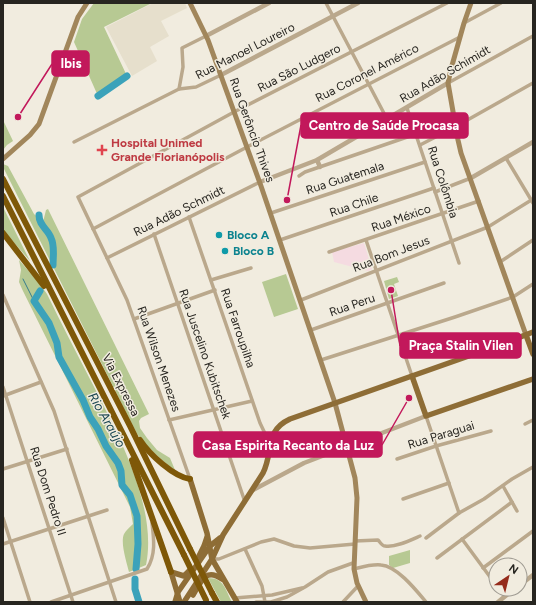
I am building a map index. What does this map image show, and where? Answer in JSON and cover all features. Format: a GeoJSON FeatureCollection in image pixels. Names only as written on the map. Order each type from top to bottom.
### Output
{"type":"FeatureCollection","features":[{"type":"Feature","properties":{"kind":"highway","name":"Via Expressa"},"geometry":{"type":"LineString","coordinates":[[3,179],[130,426],[217,602]]}},
{"type":"Feature","properties":{"kind":"highway","name":"Via Expressa"},"geometry":{"type":"LineString","coordinates":[[3,196],[207,601]]}},
{"type":"Feature","properties":{"kind":"highway"},"geometry":{"type":"LineString","coordinates":[[3,233],[55,300]]}},
{"type":"Feature","properties":{"kind":"highway"},"geometry":{"type":"LineString","coordinates":[[130,426],[148,452],[168,468],[190,479]]}},
{"type":"Feature","properties":{"kind":"highway"},"geometry":{"type":"LineString","coordinates":[[126,442],[151,518],[171,572]]}},
{"type":"Feature","properties":{"kind":"main road"},"geometry":{"type":"LineString","coordinates":[[3,159],[30,135],[39,124],[78,17],[87,3]]}},
{"type":"Feature","properties":{"kind":"main road","name":"Rua Gerôncio Thives"},"geometry":{"type":"LineString","coordinates":[[190,3],[206,36],[271,213],[321,360],[347,447],[356,486],[353,566],[358,586],[366,602]]}},
{"type":"Feature","properties":{"kind":"main road"},"geometry":{"type":"LineString","coordinates":[[471,3],[460,37],[448,84],[459,147],[533,354]]}},
{"type":"Feature","properties":{"kind":"main road"},"geometry":{"type":"LineString","coordinates":[[184,602],[212,559],[223,536],[266,469],[270,444],[274,431],[280,424],[334,403],[533,332]]}},
{"type":"Feature","properties":{"kind":"main road"},"geometry":{"type":"LineString","coordinates":[[412,376],[426,416],[533,379]]}},
{"type":"Feature","properties":{"kind":"main road","name":"Rua Wilson Menezes"},"geometry":{"type":"LineString","coordinates":[[190,479],[207,533],[212,559]]}},
{"type":"Feature","properties":{"kind":"main road"},"geometry":{"type":"LineString","coordinates":[[171,572],[181,576],[188,573],[204,546],[207,533]]}},
{"type":"Feature","properties":{"kind":"main road","name":"Rua Wilson Menezes"},"geometry":{"type":"LineString","coordinates":[[207,533],[215,542]]}},
{"type":"Feature","properties":{"kind":"main road"},"geometry":{"type":"LineString","coordinates":[[175,602],[178,592],[210,546],[223,536]]}},
{"type":"Feature","properties":{"kind":"main road"},"geometry":{"type":"LineString","coordinates":[[203,556],[212,559],[236,600]]}},
{"type":"Feature","properties":{"kind":"main road"},"geometry":{"type":"LineString","coordinates":[[171,572],[180,602]]}},
{"type":"Feature","properties":{"kind":"main road"},"geometry":{"type":"LineString","coordinates":[[188,602],[207,575],[215,575],[223,579]]}},
{"type":"Feature","properties":{"kind":"main road"},"geometry":{"type":"LineString","coordinates":[[178,592],[190,592]]}},
{"type":"Feature","properties":{"kind":"street"},"geometry":{"type":"LineString","coordinates":[[179,89],[183,68],[182,48],[269,3]]}},
{"type":"Feature","properties":{"kind":"street"},"geometry":{"type":"LineString","coordinates":[[326,3],[387,120]]}},
{"type":"Feature","properties":{"kind":"street","name":"Rua Manoel Loureiro"},"geometry":{"type":"LineString","coordinates":[[74,142],[179,89],[196,88],[358,3]]}},
{"type":"Feature","properties":{"kind":"street","name":"Rua São Ludgero"},"geometry":{"type":"LineString","coordinates":[[78,197],[234,112],[447,3]]}},
{"type":"Feature","properties":{"kind":"street"},"geometry":{"type":"LineString","coordinates":[[464,23],[501,3]]}},
{"type":"Feature","properties":{"kind":"street","name":"Rua Adão Schimidt"},"geometry":{"type":"LineString","coordinates":[[260,182],[317,160],[533,36]]}},
{"type":"Feature","properties":{"kind":"street","name":"Rua Coronel Américo"},"geometry":{"type":"LineString","coordinates":[[93,228],[460,37]]}},
{"type":"Feature","properties":{"kind":"street"},"geometry":{"type":"LineString","coordinates":[[420,146],[533,83]]}},
{"type":"Feature","properties":{"kind":"street","name":"Rua Colômbia"},"geometry":{"type":"LineString","coordinates":[[407,108],[459,262]]}},
{"type":"Feature","properties":{"kind":"street"},"geometry":{"type":"LineString","coordinates":[[299,176],[305,172],[416,134]]}},
{"type":"Feature","properties":{"kind":"street"},"geometry":{"type":"LineString","coordinates":[[471,178],[533,142]]}},
{"type":"Feature","properties":{"kind":"street"},"geometry":{"type":"LineString","coordinates":[[506,158],[532,201]]}},
{"type":"Feature","properties":{"kind":"street"},"geometry":{"type":"LineString","coordinates":[[317,160],[320,167]]}},
{"type":"Feature","properties":{"kind":"street","name":"Rua Guatemala"},"geometry":{"type":"LineString","coordinates":[[271,213],[425,162]]}},
{"type":"Feature","properties":{"kind":"street","name":"Rua Chile"},"geometry":{"type":"LineString","coordinates":[[280,240],[471,178]]}},
{"type":"Feature","properties":{"kind":"street","name":"Rua Adão Schmidt"},"geometry":{"type":"LineString","coordinates":[[107,258],[260,182]]}},
{"type":"Feature","properties":{"kind":"street","name":"Rua Wilson Menezes"},"geometry":{"type":"LineString","coordinates":[[78,197],[134,319],[190,479]]}},
{"type":"Feature","properties":{"kind":"street","name":"Rua Bom Jesus"},"geometry":{"type":"LineString","coordinates":[[300,300],[488,227],[532,201]]}},
{"type":"Feature","properties":{"kind":"street","name":"Rua México"},"geometry":{"type":"LineString","coordinates":[[329,252],[479,202]]}},
{"type":"Feature","properties":{"kind":"street","name":"Rua Farroupilha"},"geometry":{"type":"LineString","coordinates":[[189,217],[252,401],[270,444]]}},
{"type":"Feature","properties":{"kind":"street","name":"Rua Juscelino Kubitschek"},"geometry":{"type":"LineString","coordinates":[[154,234],[245,502]]}},
{"type":"Feature","properties":{"kind":"street"},"geometry":{"type":"LineString","coordinates":[[366,240],[412,376]]}},
{"type":"Feature","properties":{"kind":"street"},"geometry":{"type":"LineString","coordinates":[[500,262],[533,240]]}},
{"type":"Feature","properties":{"kind":"street"},"geometry":{"type":"LineString","coordinates":[[211,280],[251,268]]}},
{"type":"Feature","properties":{"kind":"street","name":"Rua Peru"},"geometry":{"type":"LineString","coordinates":[[311,330],[444,283]]}},
{"type":"Feature","properties":{"kind":"street"},"geometry":{"type":"LineString","coordinates":[[321,360],[399,336],[513,297],[533,284]]}},
{"type":"Feature","properties":{"kind":"street"},"geometry":{"type":"LineString","coordinates":[[134,319],[215,290]]}},
{"type":"Feature","properties":{"kind":"street"},"geometry":{"type":"LineString","coordinates":[[3,295],[54,411],[116,602]]}},
{"type":"Feature","properties":{"kind":"street"},"geometry":{"type":"LineString","coordinates":[[4,395],[42,382]]}},
{"type":"Feature","properties":{"kind":"street","name":"Rua Dom Pedro II"},"geometry":{"type":"LineString","coordinates":[[3,387],[4,395],[73,602]]}},
{"type":"Feature","properties":{"kind":"street"},"geometry":{"type":"LineString","coordinates":[[169,420],[252,401]]}},
{"type":"Feature","properties":{"kind":"street"},"geometry":{"type":"LineString","coordinates":[[253,490],[304,463],[426,416],[459,513]]}},
{"type":"Feature","properties":{"kind":"street"},"geometry":{"type":"LineString","coordinates":[[525,424],[533,420]]}},
{"type":"Feature","properties":{"kind":"street","name":"Rua Paraguai"},"geometry":{"type":"LineString","coordinates":[[397,460],[436,446],[491,431]]}},
{"type":"Feature","properties":{"kind":"street"},"geometry":{"type":"LineString","coordinates":[[3,469],[66,449]]}},
{"type":"Feature","properties":{"kind":"street"},"geometry":{"type":"LineString","coordinates":[[426,538],[459,513],[478,503],[512,478],[533,467]]}},
{"type":"Feature","properties":{"kind":"street"},"geometry":{"type":"LineString","coordinates":[[403,499],[449,483]]}},
{"type":"Feature","properties":{"kind":"street"},"geometry":{"type":"LineString","coordinates":[[503,486],[518,511]]}},
{"type":"Feature","properties":{"kind":"street"},"geometry":{"type":"LineString","coordinates":[[437,558],[512,502]]}},
{"type":"Feature","properties":{"kind":"street"},"geometry":{"type":"LineString","coordinates":[[3,544],[107,510]]}},
{"type":"Feature","properties":{"kind":"street"},"geometry":{"type":"LineString","coordinates":[[3,518],[30,602]]}},
{"type":"Feature","properties":{"kind":"street"},"geometry":{"type":"LineString","coordinates":[[51,602],[145,571],[150,564],[153,548],[151,518]]}},
{"type":"Feature","properties":{"kind":"street"},"geometry":{"type":"LineString","coordinates":[[483,568],[533,531]]}},
{"type":"Feature","properties":{"kind":"street"},"geometry":{"type":"LineString","coordinates":[[212,559],[219,559],[262,542],[274,539],[304,548],[332,547],[355,542],[378,540],[383,545],[388,546],[404,543],[420,536]]}},
{"type":"Feature","properties":{"kind":"street"},"geometry":{"type":"LineString","coordinates":[[462,540],[488,575]]}},
{"type":"Feature","properties":{"kind":"street"},"geometry":{"type":"LineString","coordinates":[[245,550],[260,581],[265,601]]}},
{"type":"Feature","properties":{"kind":"street"},"geometry":{"type":"LineString","coordinates":[[256,602],[271,602],[287,597],[328,572],[341,566],[378,565],[388,566],[408,581],[426,602]]}},
{"type":"Feature","properties":{"kind":"street"},"geometry":{"type":"LineString","coordinates":[[342,602],[358,586]]}},
{"type":"Feature","properties":{"kind":"street"},"geometry":{"type":"LineString","coordinates":[[236,600],[272,595],[305,587]]}},
{"type":"Feature","properties":{"kind":"shaded area"},"geometry":{"type":"Polygon","coordinates":[[[153,3],[185,3],[187,8],[161,21],[169,36],[150,47],[157,61],[132,76],[106,27],[153,3]]]}},
{"type":"Feature","properties":{"kind":"shaded area"},"geometry":{"type":"Polygon","coordinates":[[[364,243],[372,269],[368,271],[334,262],[332,252],[364,243]]]}},
{"type":"Feature","properties":{"kind":"green space"},"geometry":{"type":"Polygon","coordinates":[[[94,3],[152,3],[104,27],[127,76],[98,96],[74,42],[82,19],[94,3]]]}},
{"type":"Feature","properties":{"kind":"green space"},"geometry":{"type":"Polygon","coordinates":[[[3,120],[13,141],[3,150],[3,120]]]}},
{"type":"Feature","properties":{"kind":"green space"},"geometry":{"type":"Polygon","coordinates":[[[3,164],[8,166],[34,214],[43,222],[46,210],[48,209],[149,414],[141,418],[139,421],[140,428],[157,450],[170,458],[175,470],[155,454],[137,434],[3,167],[3,164]]]}},
{"type":"Feature","properties":{"kind":"green space"},"geometry":{"type":"Polygon","coordinates":[[[3,207],[30,261],[3,230],[3,207]]]}},
{"type":"Feature","properties":{"kind":"green space"},"geometry":{"type":"Polygon","coordinates":[[[19,260],[47,294],[112,423],[133,470],[141,495],[146,519],[148,543],[146,565],[129,572],[124,553],[123,538],[124,534],[133,524],[130,507],[22,289],[19,282],[21,270],[19,260]]]}},
{"type":"Feature","properties":{"kind":"green space"},"geometry":{"type":"Polygon","coordinates":[[[286,274],[298,309],[274,317],[262,282],[286,274]]]}},
{"type":"Feature","properties":{"kind":"green space"},"geometry":{"type":"Polygon","coordinates":[[[397,277],[399,282],[394,284],[398,296],[389,299],[384,281],[397,277]]]}},
{"type":"Feature","properties":{"kind":"green space"},"geometry":{"type":"Polygon","coordinates":[[[410,550],[410,563],[393,568],[389,565],[389,556],[410,550]]]}},
{"type":"Feature","properties":{"kind":"green space"},"geometry":{"type":"Polygon","coordinates":[[[208,578],[213,578],[221,582],[232,602],[221,602],[208,578]]]}},
{"type":"Feature","properties":{"kind":"waterway","name":"Rio Araújo"},"geometry":{"type":"LineString","coordinates":[[98,96],[127,76]]}},
{"type":"Feature","properties":{"kind":"waterway","name":"Rio Araújo"},"geometry":{"type":"LineString","coordinates":[[39,215],[40,222],[50,235],[52,241],[53,265]]}},
{"type":"Feature","properties":{"kind":"waterway"},"geometry":{"type":"LineString","coordinates":[[23,279],[34,301]]}},
{"type":"Feature","properties":{"kind":"waterway","name":"Rio Araújo"},"geometry":{"type":"LineString","coordinates":[[40,291],[34,301],[49,323],[57,343],[59,357],[106,446],[118,463],[121,471],[122,485],[130,495],[137,516],[138,544],[136,569]]}},
{"type":"Feature","properties":{"kind":"waterway","name":"Rio Araújo"},"geometry":{"type":"LineString","coordinates":[[135,579],[135,589],[139,602]]}},
{"type":"Feature","properties":{"kind":"place","name":"Ibis"},"geometry":{"type":"Point","coordinates":[18,117]}},
{"type":"Feature","properties":{"kind":"place","name":"Hospital Unimed Grande Florianópolis"},"geometry":{"type":"Point","coordinates":[102,150]}},
{"type":"Feature","properties":{"kind":"place","name":"Centro de Saúde Procasa"},"geometry":{"type":"Point","coordinates":[287,200]}},
{"type":"Feature","properties":{"kind":"place","name":"Bloco A"},"geometry":{"type":"Point","coordinates":[219,235]}},
{"type":"Feature","properties":{"kind":"place","name":"Bloco B"},"geometry":{"type":"Point","coordinates":[225,251]}},
{"type":"Feature","properties":{"kind":"place","name":"Praça Stalin Vilen"},"geometry":{"type":"Point","coordinates":[391,290]}},
{"type":"Feature","properties":{"kind":"place","name":"Casa Espirita Recanto da Luz"},"geometry":{"type":"Point","coordinates":[409,398]}}]}
